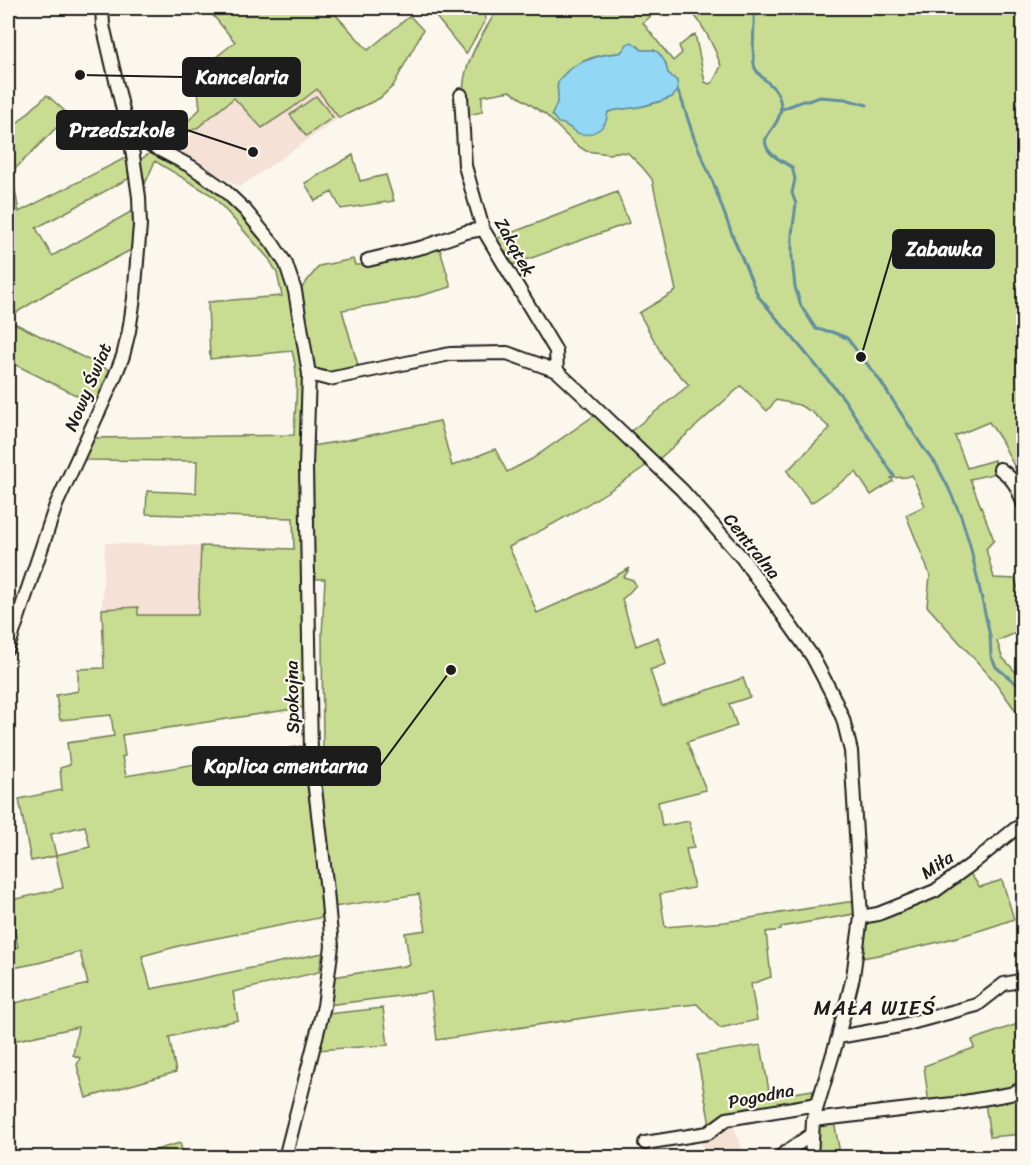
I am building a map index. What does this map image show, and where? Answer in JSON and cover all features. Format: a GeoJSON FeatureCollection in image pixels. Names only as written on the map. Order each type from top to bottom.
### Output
{"type":"FeatureCollection","features":[{"type":"Feature","properties":{"kind":"street","name":"Nowy Świat"},"geometry":{"type":"LineString","coordinates":[[8,648],[56,505],[123,356],[134,298],[140,225],[139,197],[129,128],[124,119],[103,25],[102,8]]}},
{"type":"Feature","properties":{"kind":"street","name":"Zakątek"},"geometry":{"type":"LineString","coordinates":[[460,95],[465,166],[483,229],[556,351],[557,371]]}},
{"type":"Feature","properties":{"kind":"street","name":"Spokojna"},"geometry":{"type":"LineString","coordinates":[[129,128],[139,139],[202,173],[222,188],[245,210],[273,243],[286,264],[295,291],[309,374],[306,466],[311,754],[332,946],[324,1006],[285,1158]]}},
{"type":"Feature","properties":{"kind":"street"},"geometry":{"type":"LineString","coordinates":[[368,260],[483,229]]}},
{"type":"Feature","properties":{"kind":"street","name":"Centralna"},"geometry":{"type":"LineString","coordinates":[[309,374],[330,379],[450,354],[507,352],[557,371],[690,499],[743,559],[812,656],[842,717],[851,751],[861,916],[853,977],[813,1120],[811,1158]]}},
{"type":"Feature","properties":{"kind":"street"},"geometry":{"type":"LineString","coordinates":[[1000,470],[1011,477],[1023,505]]}},
{"type":"Feature","properties":{"kind":"street","name":"Miła"},"geometry":{"type":"LineString","coordinates":[[861,916],[878,914],[935,891],[1023,824]]}},
{"type":"Feature","properties":{"kind":"street"},"geometry":{"type":"LineString","coordinates":[[838,1036],[900,1026],[977,1005],[1004,984],[1023,980]]}},
{"type":"Feature","properties":{"kind":"street"},"geometry":{"type":"LineString","coordinates":[[813,1120],[964,1103],[1010,1094],[1023,1088]]}},
{"type":"Feature","properties":{"kind":"street","name":"Pogodna"},"geometry":{"type":"LineString","coordinates":[[645,1143],[708,1133],[727,1119],[817,1104]]}},
{"type":"Feature","properties":{"kind":"street"},"geometry":{"type":"LineString","coordinates":[[778,1158],[812,1134]]}},
{"type":"Feature","properties":{"kind":"shaded area"},"geometry":{"type":"Polygon","coordinates":[[[317,89],[339,118],[240,187],[176,152],[197,128],[234,98],[291,109],[317,89]]]}},
{"type":"Feature","properties":{"kind":"shaded area"},"geometry":{"type":"Polygon","coordinates":[[[105,543],[201,546],[198,615],[138,615],[138,607],[102,609],[105,543]]]}},
{"type":"Feature","properties":{"kind":"shaded area"},"geometry":{"type":"Polygon","coordinates":[[[732,1122],[745,1157],[705,1157],[700,1137],[732,1122]]]}},
{"type":"Feature","properties":{"kind":"green space"},"geometry":{"type":"Polygon","coordinates":[[[207,8],[340,8],[334,13],[368,50],[410,16],[423,30],[393,86],[380,98],[339,118],[317,89],[262,128],[234,98],[197,128],[181,135],[179,130],[200,109],[196,73],[235,42],[207,8]]]}},
{"type":"Feature","properties":{"kind":"green space"},"geometry":{"type":"Polygon","coordinates":[[[434,8],[483,8],[486,19],[466,54],[432,12],[434,8]]]}},
{"type":"Feature","properties":{"kind":"green space"},"geometry":{"type":"Polygon","coordinates":[[[498,8],[629,8],[635,14],[646,8],[652,15],[643,23],[673,61],[682,53],[679,46],[695,34],[705,82],[709,84],[713,82],[721,66],[708,36],[689,8],[1023,8],[1023,484],[1001,440],[989,422],[955,436],[967,468],[994,460],[997,473],[970,479],[994,540],[986,549],[994,578],[1015,579],[1023,603],[1023,630],[997,641],[1002,657],[1023,680],[1023,721],[996,683],[927,606],[930,575],[906,515],[925,506],[912,475],[891,478],[893,481],[871,495],[856,472],[811,503],[787,471],[830,428],[812,412],[799,405],[776,400],[767,411],[741,386],[658,460],[631,431],[689,385],[664,358],[639,313],[676,291],[652,179],[628,153],[610,154],[586,151],[575,144],[545,114],[510,91],[482,96],[482,112],[464,116],[465,74],[477,44],[498,8]],[[638,46],[624,49],[620,53],[594,57],[569,70],[558,83],[558,99],[552,115],[577,133],[602,126],[608,112],[647,106],[672,97],[677,81],[668,73],[665,62],[654,50],[642,50],[638,46]]]}},
{"type":"Feature","properties":{"kind":"green space"},"geometry":{"type":"Polygon","coordinates":[[[47,95],[69,115],[16,168],[8,166],[8,125],[12,128],[47,95]]]}},
{"type":"Feature","properties":{"kind":"green space"},"geometry":{"type":"Polygon","coordinates":[[[316,96],[333,117],[306,136],[290,115],[316,96]]]}},
{"type":"Feature","properties":{"kind":"green space"},"geometry":{"type":"Polygon","coordinates":[[[150,153],[191,174],[217,193],[243,218],[280,263],[285,278],[291,299],[302,370],[306,707],[122,735],[125,756],[122,757],[126,776],[301,746],[320,871],[324,917],[186,944],[142,956],[151,989],[323,953],[319,972],[233,992],[238,1020],[169,1037],[176,1072],[86,1098],[77,1065],[80,1058],[73,1055],[78,1027],[8,1042],[8,1005],[88,984],[80,952],[8,969],[8,949],[18,947],[8,901],[63,888],[56,856],[31,861],[19,799],[62,790],[60,768],[70,765],[67,743],[114,736],[111,715],[60,720],[56,695],[78,691],[78,669],[104,668],[102,609],[138,607],[138,615],[198,615],[201,546],[294,549],[293,518],[146,514],[147,491],[196,493],[197,461],[82,460],[92,438],[294,435],[296,382],[292,351],[210,359],[208,302],[282,296],[277,273],[269,259],[213,196],[155,161],[145,184],[140,160],[150,153]],[[85,826],[51,834],[56,855],[90,847],[85,826]]]}},
{"type":"Feature","properties":{"kind":"green space"},"geometry":{"type":"Polygon","coordinates":[[[353,155],[360,181],[386,175],[394,201],[341,209],[332,192],[315,201],[305,183],[353,155]]]}},
{"type":"Feature","properties":{"kind":"green space"},"geometry":{"type":"Polygon","coordinates":[[[127,157],[131,175],[128,179],[36,228],[52,256],[134,210],[133,249],[46,294],[8,318],[8,184],[14,185],[19,212],[127,157]]]}},
{"type":"Feature","properties":{"kind":"green space"},"geometry":{"type":"Polygon","coordinates":[[[617,192],[629,223],[509,266],[493,240],[617,192]]]}},
{"type":"Feature","properties":{"kind":"green space"},"geometry":{"type":"Polygon","coordinates":[[[439,246],[451,287],[405,300],[342,310],[359,369],[335,372],[312,367],[300,290],[319,266],[353,259],[355,265],[377,265],[388,259],[439,246]]]}},
{"type":"Feature","properties":{"kind":"green space"},"geometry":{"type":"Polygon","coordinates":[[[8,320],[113,372],[98,406],[8,361],[8,320]]]}},
{"type":"Feature","properties":{"kind":"green space"},"geometry":{"type":"Polygon","coordinates":[[[595,415],[647,465],[580,509],[509,547],[537,613],[587,591],[630,568],[624,577],[633,580],[636,585],[622,599],[636,646],[658,637],[666,664],[650,670],[662,706],[743,678],[750,697],[729,704],[737,726],[687,742],[706,790],[658,802],[662,826],[689,821],[694,848],[686,849],[694,888],[660,894],[665,927],[725,922],[854,901],[854,914],[781,927],[781,930],[766,932],[771,977],[751,984],[757,1020],[720,1028],[697,1004],[630,1011],[437,1040],[431,992],[327,1005],[333,977],[410,965],[405,933],[426,930],[419,894],[334,907],[316,749],[323,748],[322,635],[325,579],[315,579],[312,446],[440,421],[452,466],[495,449],[507,472],[532,459],[595,415]]]}},
{"type":"Feature","properties":{"kind":"green space"},"geometry":{"type":"Polygon","coordinates":[[[968,871],[980,887],[1002,880],[1014,919],[939,942],[862,958],[865,922],[968,871]]]}},
{"type":"Feature","properties":{"kind":"green space"},"geometry":{"type":"Polygon","coordinates":[[[383,1008],[388,1045],[317,1050],[328,1014],[383,1008]]]}},
{"type":"Feature","properties":{"kind":"green space"},"geometry":{"type":"Polygon","coordinates":[[[1023,1022],[1023,1134],[990,1137],[984,1096],[929,1104],[924,1066],[974,1048],[972,1040],[1023,1022]]]}},
{"type":"Feature","properties":{"kind":"green space"},"geometry":{"type":"Polygon","coordinates":[[[761,1045],[770,1097],[813,1090],[811,1101],[710,1125],[697,1055],[761,1045]]]}},
{"type":"Feature","properties":{"kind":"green space"},"geometry":{"type":"Polygon","coordinates":[[[834,1121],[839,1148],[835,1157],[816,1158],[816,1139],[820,1122],[834,1121]]]}},
{"type":"Feature","properties":{"kind":"green space"},"geometry":{"type":"Polygon","coordinates":[[[180,1143],[184,1157],[131,1157],[180,1143]]]}},
{"type":"Feature","properties":{"kind":"water"},"geometry":{"type":"Polygon","coordinates":[[[632,42],[642,50],[654,50],[659,53],[668,73],[677,81],[678,91],[672,97],[655,103],[608,112],[604,125],[588,134],[580,134],[558,123],[552,115],[558,99],[557,85],[563,76],[585,61],[603,55],[620,53],[627,44],[632,42]]]}},
{"type":"Feature","properties":{"kind":"waterway"},"geometry":{"type":"LineString","coordinates":[[754,8],[753,57],[755,68],[776,91],[781,103],[779,117],[766,138],[766,144],[774,156],[792,167],[795,179],[792,193],[796,204],[792,234],[792,259],[795,287],[801,306],[816,329],[847,338],[881,382],[936,464],[961,516],[970,545],[990,636],[991,656],[996,667],[1024,690]]}},
{"type":"Feature","properties":{"kind":"waterway"},"geometry":{"type":"LineString","coordinates":[[678,91],[694,138],[758,296],[844,399],[894,476]]}},
{"type":"Feature","properties":{"kind":"waterway"},"geometry":{"type":"LineString","coordinates":[[782,109],[820,97],[845,99],[867,105]]}},
{"type":"Feature","properties":{"kind":"place","name":"Kancelaria"},"geometry":{"type":"Point","coordinates":[80,75]}},
{"type":"Feature","properties":{"kind":"place","name":"Przedszkole"},"geometry":{"type":"Point","coordinates":[253,152]}},
{"type":"Feature","properties":{"kind":"place","name":"Zabawka"},"geometry":{"type":"Point","coordinates":[861,357]}},
{"type":"Feature","properties":{"kind":"place","name":"Kaplica cmentarna"},"geometry":{"type":"Point","coordinates":[451,670]}},
{"type":"Feature","properties":{"kind":"district","name":"MAŁA WIEŚ"},"geometry":{"type":"Point","coordinates":[875,1008]}}]}
